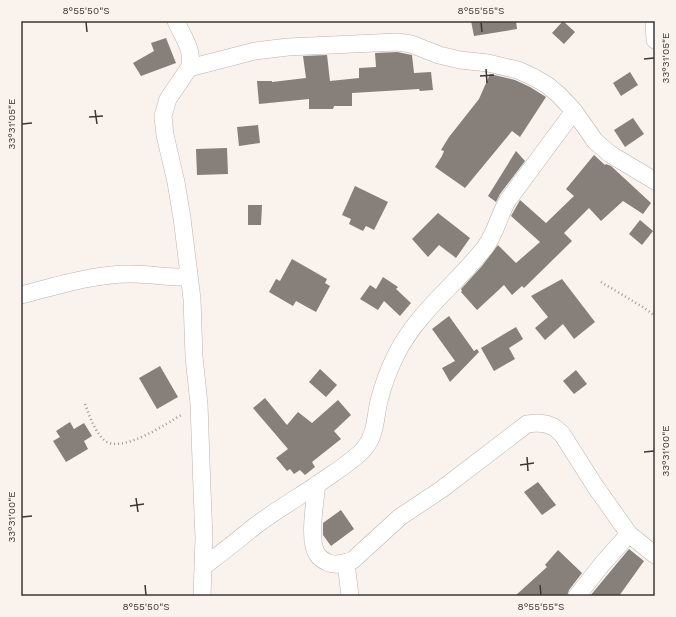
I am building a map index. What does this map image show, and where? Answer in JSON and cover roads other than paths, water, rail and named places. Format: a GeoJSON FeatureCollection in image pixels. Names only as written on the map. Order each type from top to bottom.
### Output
{"type":"FeatureCollection","features":[{"type":"Feature","properties":{"kind":"street"},"geometry":{"type":"LineString","coordinates":[[176,21],[189,48],[191,62],[189,68],[168,99],[163,116],[165,135],[176,182],[182,218],[192,299],[194,357],[199,404],[204,538],[202,596]]}},
{"type":"Feature","properties":{"kind":"street"},"geometry":{"type":"LineString","coordinates":[[654,21],[655,40]]}},
{"type":"Feature","properties":{"kind":"street"},"geometry":{"type":"LineString","coordinates":[[189,68],[255,51],[310,46],[397,42],[411,44],[460,60],[488,63],[518,70],[547,85],[574,111],[595,141],[610,154],[655,181]]}},
{"type":"Feature","properties":{"kind":"street"},"geometry":{"type":"LineString","coordinates":[[203,568],[256,526],[317,484],[364,449],[372,437],[385,381],[395,356],[408,334],[427,310],[467,268],[486,244],[494,232],[508,200],[574,111]]}},
{"type":"Feature","properties":{"kind":"street"},"geometry":{"type":"LineString","coordinates":[[21,295],[68,283],[112,275],[134,274],[170,278],[189,278]]}},
{"type":"Feature","properties":{"kind":"street"},"geometry":{"type":"LineString","coordinates":[[317,484],[312,539],[316,554],[321,560],[331,564],[346,563],[353,560],[400,517],[442,489],[527,424],[546,424],[554,427],[562,434],[595,486],[629,534],[655,555]]}},
{"type":"Feature","properties":{"kind":"street"},"geometry":{"type":"LineString","coordinates":[[577,596],[603,563],[629,534]]}},
{"type":"Feature","properties":{"kind":"street"},"geometry":{"type":"LineString","coordinates":[[346,563],[350,596]]}}]}
